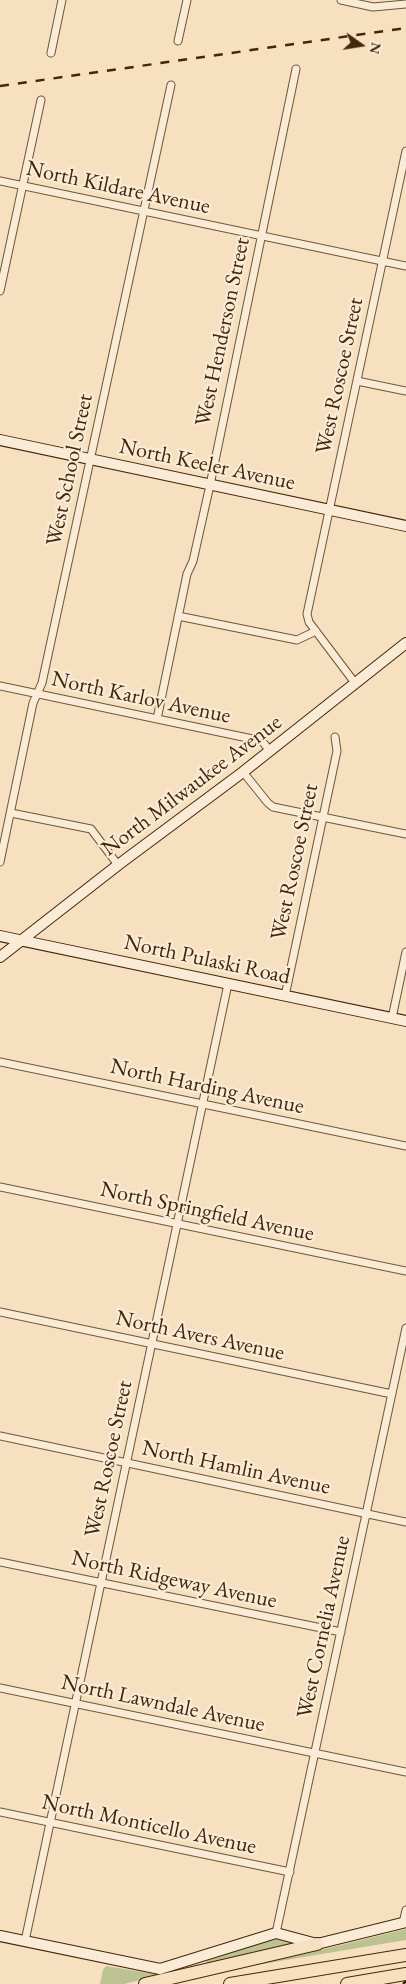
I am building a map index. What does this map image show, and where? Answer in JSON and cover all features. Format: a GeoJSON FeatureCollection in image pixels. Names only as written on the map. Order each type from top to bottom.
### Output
{"type":"FeatureCollection","features":[{"type":"Feature","properties":{"kind":"highway"},"geometry":{"type":"LineString","coordinates":[[145,1984],[317,1944]]}},
{"type":"Feature","properties":{"kind":"highway"},"geometry":{"type":"LineString","coordinates":[[230,1984],[406,1955]]}},
{"type":"Feature","properties":{"kind":"highway"},"geometry":{"type":"LineString","coordinates":[[347,1984],[406,1974]]}},
{"type":"Feature","properties":{"kind":"main road","name":"North Keeler Avenue"},"geometry":{"type":"LineString","coordinates":[[0,440],[406,526]]}},
{"type":"Feature","properties":{"kind":"main road","name":"North Milwaukee Avenue"},"geometry":{"type":"LineString","coordinates":[[0,957],[118,865],[243,772],[406,643]]}},
{"type":"Feature","properties":{"kind":"main road","name":"North Pulaski Road"},"geometry":{"type":"LineString","coordinates":[[0,936],[406,1021]]}},
{"type":"Feature","properties":{"kind":"main road"},"geometry":{"type":"LineString","coordinates":[[0,1936],[160,1969],[276,1933],[317,1944],[405,1923]]}},
{"type":"Feature","properties":{"kind":"street"},"geometry":{"type":"LineString","coordinates":[[51,53],[62,0]]}},
{"type":"Feature","properties":{"kind":"street"},"geometry":{"type":"LineString","coordinates":[[178,41],[187,0]]}},
{"type":"Feature","properties":{"kind":"street"},"geometry":{"type":"LineString","coordinates":[[340,0],[373,7],[406,4]]}},
{"type":"Feature","properties":{"kind":"street","name":"West Henderson Street"},"geometry":{"type":"LineString","coordinates":[[157,719],[187,574],[193,561],[210,485],[296,69]]}},
{"type":"Feature","properties":{"kind":"street","name":"West School Street"},"geometry":{"type":"LineString","coordinates":[[0,862],[34,703],[42,683],[171,85]]}},
{"type":"Feature","properties":{"kind":"street"},"geometry":{"type":"LineString","coordinates":[[0,291],[41,100]]}},
{"type":"Feature","properties":{"kind":"street","name":"West Roscoe Street"},"geometry":{"type":"LineString","coordinates":[[355,683],[309,622],[307,614],[406,151]]}},
{"type":"Feature","properties":{"kind":"street","name":"North Kildare Avenue"},"geometry":{"type":"LineString","coordinates":[[0,181],[406,266]]}},
{"type":"Feature","properties":{"kind":"street"},"geometry":{"type":"LineString","coordinates":[[357,381],[406,391]]}},
{"type":"Feature","properties":{"kind":"street"},"geometry":{"type":"LineString","coordinates":[[178,616],[297,640],[316,631]]}},
{"type":"Feature","properties":{"kind":"street","name":"North Karlov Avenue"},"geometry":{"type":"LineString","coordinates":[[0,686],[262,741],[270,751]]}},
{"type":"Feature","properties":{"kind":"street","name":"West Roscoe Street"},"geometry":{"type":"LineString","coordinates":[[285,996],[337,751],[335,736]]}},
{"type":"Feature","properties":{"kind":"street"},"geometry":{"type":"LineString","coordinates":[[243,772],[273,807],[406,834]]}},
{"type":"Feature","properties":{"kind":"street"},"geometry":{"type":"LineString","coordinates":[[10,813],[91,830],[118,865]]}},
{"type":"Feature","properties":{"kind":"street"},"geometry":{"type":"LineString","coordinates":[[392,1018],[406,952]]}},
{"type":"Feature","properties":{"kind":"street","name":"West Roscoe Street"},"geometry":{"type":"LineString","coordinates":[[25,1941],[228,984]]}},
{"type":"Feature","properties":{"kind":"street","name":"North Harding Avenue"},"geometry":{"type":"LineString","coordinates":[[0,1062],[406,1146]]}},
{"type":"Feature","properties":{"kind":"street","name":"North Springfield Avenue"},"geometry":{"type":"LineString","coordinates":[[0,1187],[406,1271]]}},
{"type":"Feature","properties":{"kind":"street","name":"North Avers Avenue"},"geometry":{"type":"LineString","coordinates":[[0,1312],[392,1394]]}},
{"type":"Feature","properties":{"kind":"street","name":"West Cornelia Avenue"},"geometry":{"type":"LineString","coordinates":[[276,1933],[406,1328]]}},
{"type":"Feature","properties":{"kind":"street","name":"North Hamlin Avenue"},"geometry":{"type":"LineString","coordinates":[[0,1436],[406,1522]]}},
{"type":"Feature","properties":{"kind":"street","name":"North Ridgeway Avenue"},"geometry":{"type":"LineString","coordinates":[[0,1562],[341,1632]]}},
{"type":"Feature","properties":{"kind":"street","name":"North Lawndale Avenue"},"geometry":{"type":"LineString","coordinates":[[0,1688],[406,1772]]}},
{"type":"Feature","properties":{"kind":"street","name":"North Monticello Avenue"},"geometry":{"type":"LineString","coordinates":[[0,1812],[290,1872]]}},
{"type":"Feature","properties":{"kind":"street"},"geometry":{"type":"LineString","coordinates":[[405,1923],[406,1910]]}},
{"type":"Feature","properties":{"kind":"green space"},"geometry":{"type":"Polygon","coordinates":[[[406,1929],[406,1940],[232,1969],[300,1955],[406,1929]]]}},
{"type":"Feature","properties":{"kind":"green space"},"geometry":{"type":"Polygon","coordinates":[[[274,1938],[294,1944],[207,1964],[206,1961],[274,1938]]]}},
{"type":"Feature","properties":{"kind":"green space"},"geometry":{"type":"Polygon","coordinates":[[[106,1966],[161,1975],[124,1984],[100,1984],[103,1970],[106,1966]]]}},
{"type":"Feature","properties":{"kind":"railway"},"geometry":{"type":"LineString","coordinates":[[0,86],[406,28]]}},
{"type":"Feature","properties":{"kind":"railway"},"geometry":{"type":"LineString","coordinates":[[403,1984],[406,1981]]}}]}
